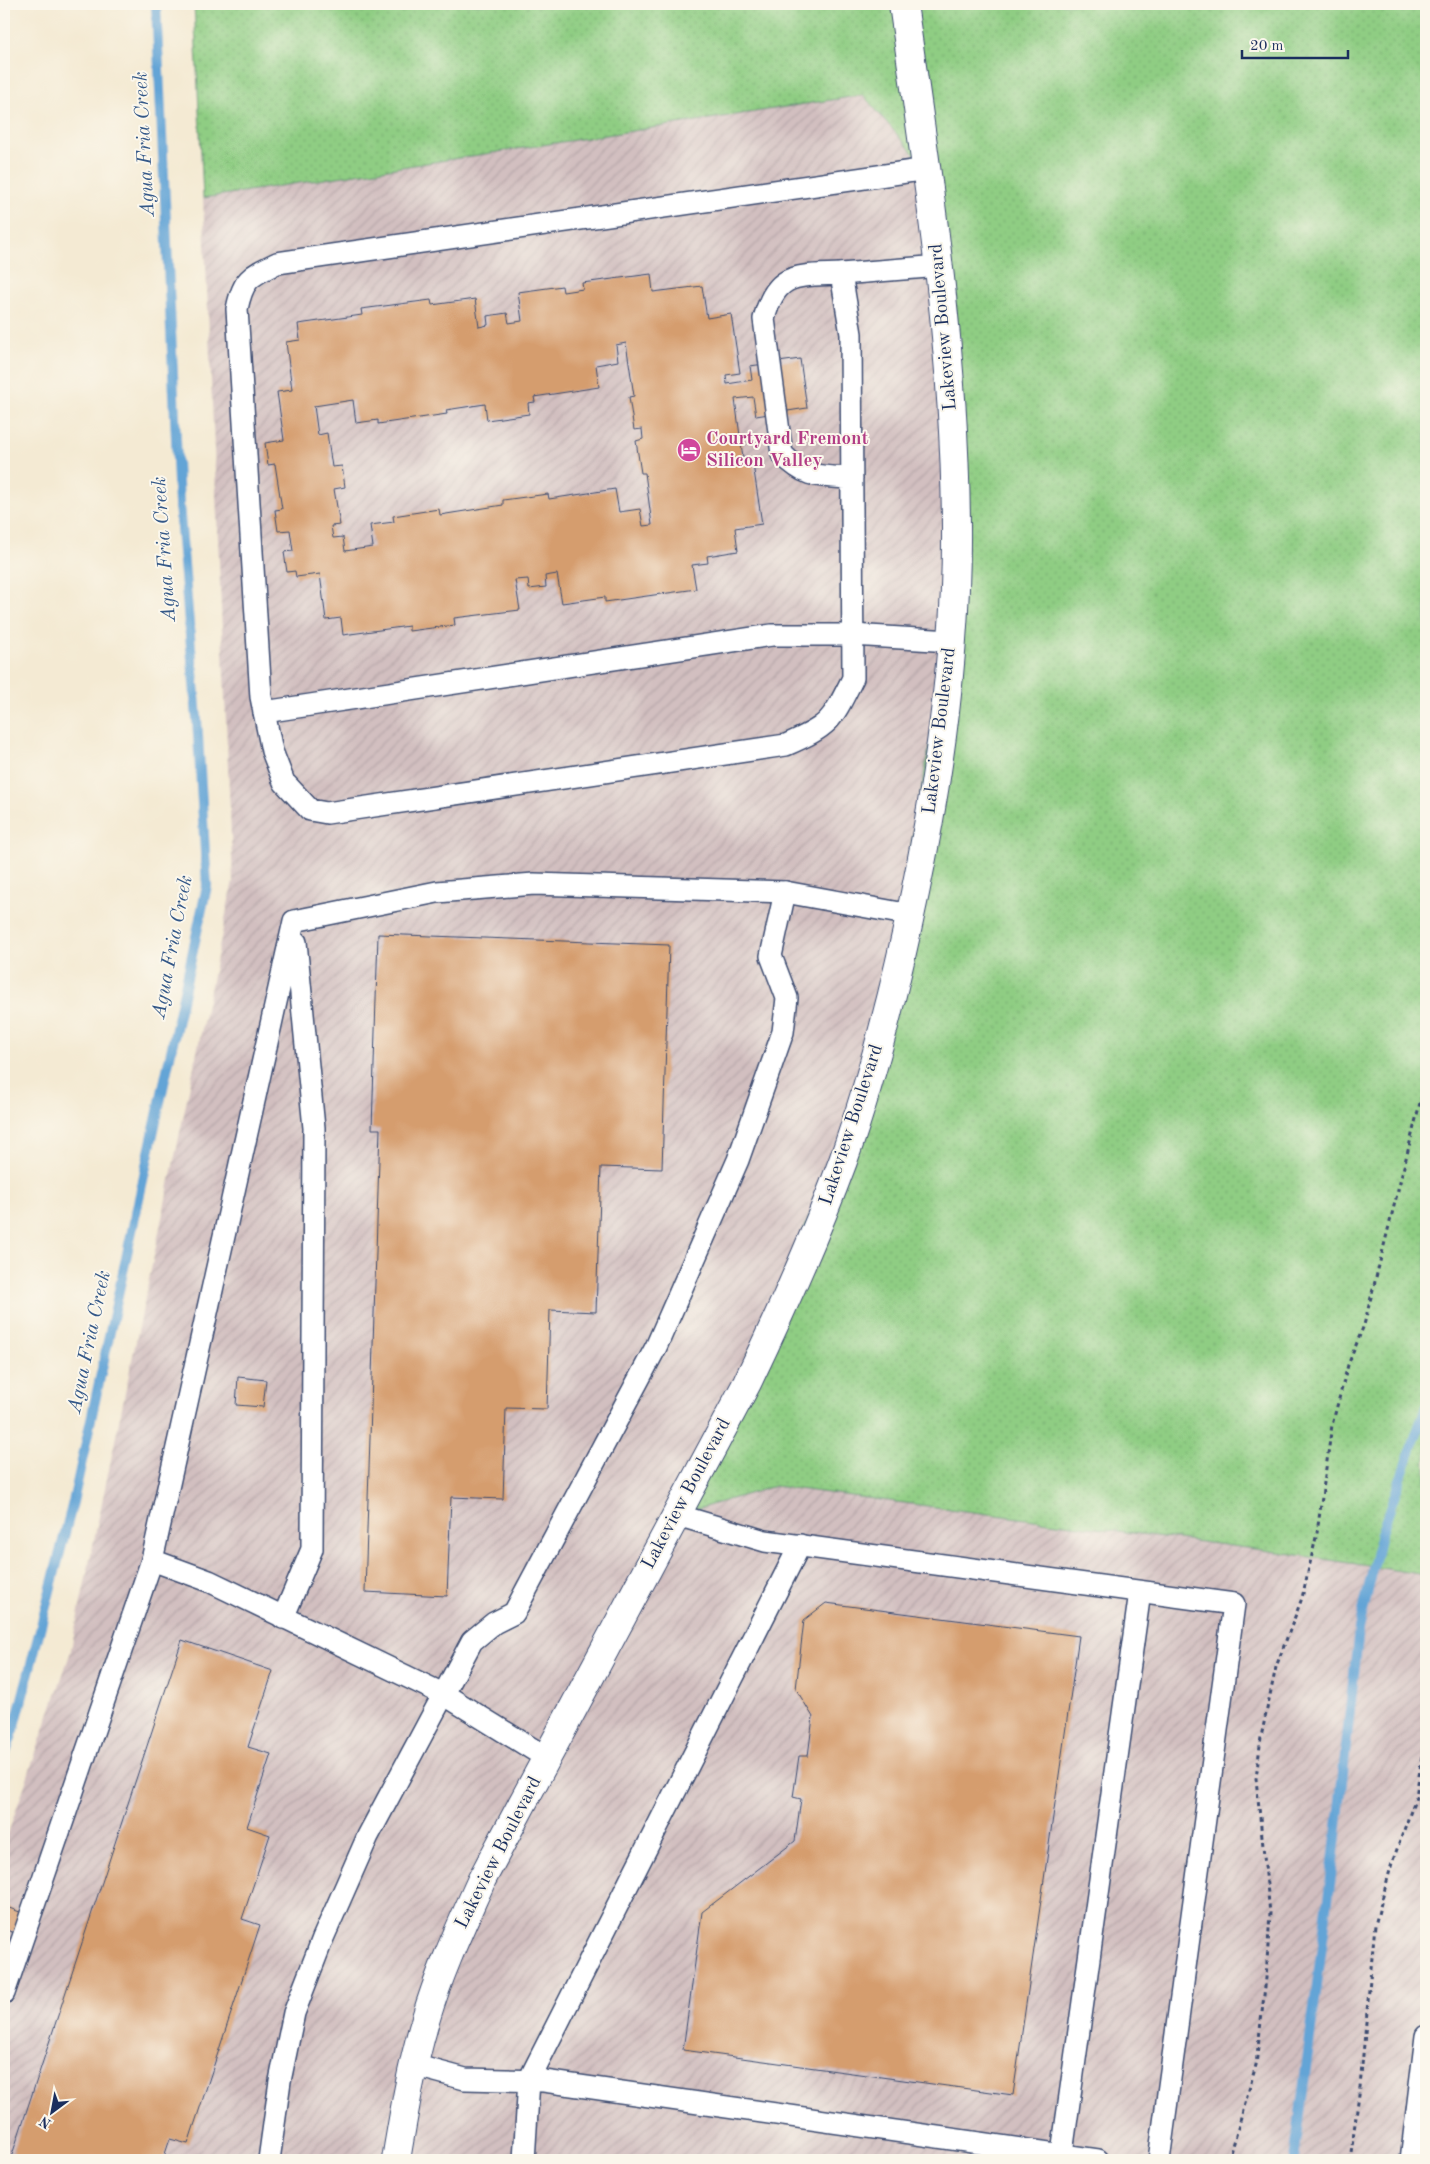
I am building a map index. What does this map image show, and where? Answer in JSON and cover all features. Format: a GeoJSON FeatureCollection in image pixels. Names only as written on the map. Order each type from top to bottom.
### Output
{"type":"FeatureCollection","features":[{"type":"Feature","properties":{"kind":"street","name":"Lakeview Boulevard"},"geometry":{"type":"LineString","coordinates":[[396,2160],[413,2065],[426,2017],[450,1950],[482,1879],[747,1382],[813,1238],[844,1158],[867,1086],[888,1013],[911,915],[936,777],[951,641],[956,518],[949,361],[940,266],[902,4]]}},
{"type":"Feature","properties":{"kind":"lane"},"geometry":{"type":"LineString","coordinates":[[841,274],[851,334],[853,678],[836,713],[827,724],[786,745],[327,813],[310,810],[284,782],[272,751],[260,697],[237,309],[241,289],[254,274],[277,263],[927,169]]}},
{"type":"Feature","properties":{"kind":"lane"},"geometry":{"type":"LineString","coordinates":[[852,478],[810,475],[795,467],[782,454],[764,320],[769,300],[780,284],[800,276],[940,266]]}},
{"type":"Feature","properties":{"kind":"lane"},"geometry":{"type":"LineString","coordinates":[[264,712],[772,635],[852,635],[951,641]]}},
{"type":"Feature","properties":{"kind":"lane"},"geometry":{"type":"LineString","coordinates":[[294,921],[437,892],[534,884],[785,892],[911,915]]}},
{"type":"Feature","properties":{"kind":"lane"},"geometry":{"type":"LineString","coordinates":[[269,2160],[280,2081],[297,2004],[323,1938],[368,1836],[445,1695],[472,1641],[494,1623],[514,1613],[656,1347],[738,1160],[783,1032],[788,998],[771,956],[785,892]]}},
{"type":"Feature","properties":{"kind":"lane"},"geometry":{"type":"LineString","coordinates":[[4,1993],[152,1560],[294,921]]}},
{"type":"Feature","properties":{"kind":"lane"},"geometry":{"type":"LineString","coordinates":[[283,1618],[312,1549],[314,1128],[294,921]]}},
{"type":"Feature","properties":{"kind":"lane"},"geometry":{"type":"LineString","coordinates":[[677,1514],[765,1541],[1234,1604],[1159,2160]]}},
{"type":"Feature","properties":{"kind":"lane"},"geometry":{"type":"LineString","coordinates":[[524,2160],[529,2080],[800,1545]]}},
{"type":"Feature","properties":{"kind":"lane"},"geometry":{"type":"LineString","coordinates":[[152,1560],[210,1581],[445,1695],[547,1758]]}},
{"type":"Feature","properties":{"kind":"lane"},"geometry":{"type":"LineString","coordinates":[[1062,2158],[1140,1592]]}},
{"type":"Feature","properties":{"kind":"lane"},"geometry":{"type":"LineString","coordinates":[[1411,2160],[1426,2036]]}},
{"type":"Feature","properties":{"kind":"lane"},"geometry":{"type":"LineString","coordinates":[[413,2065],[465,2078],[529,2080],[1062,2158],[1098,2160]]}},
{"type":"Feature","properties":{"kind":"path"},"geometry":{"type":"LineString","coordinates":[[1229,2160],[1256,2065],[1266,1968],[1270,1913],[1256,1780],[1261,1737],[1276,1668],[1302,1598],[1317,1533],[1332,1425],[1348,1366],[1369,1307],[1426,1078]]}},
{"type":"Feature","properties":{"kind":"path"},"geometry":{"type":"LineString","coordinates":[[1350,2160],[1360,2087],[1375,1925],[1392,1863],[1416,1797],[1426,1727]]}},
{"type":"Feature","properties":{"kind":"shaded area"},"geometry":{"type":"Polygon","coordinates":[[[1426,4],[1426,2160],[4,2160],[4,1845],[70,1654],[233,881],[203,198],[1426,4]]]}},
{"type":"Feature","properties":{"kind":"green space"},"geometry":{"type":"Polygon","coordinates":[[[194,4],[1426,4],[1426,1575],[1285,1553],[775,1486],[677,1515],[867,1086],[953,616],[927,169],[863,95],[203,198],[194,4]]]}},
{"type":"Feature","properties":{"kind":"building","name":"Courtyard Fremont Silicon Valley"},"geometry":{"type":"Polygon","coordinates":[[[651,274],[653,292],[702,286],[707,318],[731,314],[740,373],[726,375],[727,384],[752,380],[750,366],[800,359],[807,408],[756,416],[753,397],[735,399],[743,458],[739,458],[740,465],[753,464],[762,524],[735,528],[738,551],[707,556],[708,563],[692,565],[696,589],[605,602],[605,597],[562,603],[557,574],[545,576],[546,587],[529,589],[528,579],[515,580],[520,610],[454,618],[455,625],[409,631],[409,626],[343,635],[341,618],[326,620],[320,574],[296,577],[295,571],[287,572],[284,552],[293,551],[290,530],[278,531],[275,510],[282,509],[275,464],[268,465],[265,443],[284,440],[277,392],[292,390],[286,342],[300,340],[298,324],[362,315],[361,309],[431,300],[432,305],[475,299],[479,327],[488,325],[487,316],[507,313],[509,323],[522,321],[518,292],[562,286],[563,292],[583,289],[582,283],[651,274]],[[626,343],[616,345],[618,361],[596,365],[599,387],[534,397],[535,402],[528,403],[529,414],[487,420],[485,404],[446,410],[447,414],[378,424],[378,420],[356,423],[353,400],[314,406],[318,435],[327,433],[332,467],[342,466],[345,487],[334,489],[340,525],[331,526],[333,538],[343,537],[345,551],[373,547],[370,525],[394,522],[393,516],[439,509],[440,515],[503,505],[503,500],[548,494],[549,499],[615,489],[619,512],[640,509],[643,526],[652,525],[645,473],[641,473],[636,441],[643,439],[642,429],[634,430],[629,397],[634,396],[626,343]]]}},
{"type":"Feature","properties":{"kind":"building"},"geometry":{"type":"Polygon","coordinates":[[[378,934],[669,945],[662,1169],[601,1167],[596,1312],[550,1310],[547,1409],[506,1408],[503,1499],[451,1497],[447,1596],[365,1592],[380,1129],[372,1129],[378,934]]]}},
{"type":"Feature","properties":{"kind":"building"},"geometry":{"type":"Polygon","coordinates":[[[238,1377],[266,1380],[263,1407],[236,1405],[238,1377]]]}},
{"type":"Feature","properties":{"kind":"building"},"geometry":{"type":"Polygon","coordinates":[[[826,1603],[1079,1636],[1013,2095],[683,2050],[702,1912],[795,1841],[801,1799],[793,1797],[799,1756],[808,1756],[813,1717],[796,1689],[804,1620],[826,1603]]]}},
{"type":"Feature","properties":{"kind":"building"},"geometry":{"type":"Polygon","coordinates":[[[182,1640],[273,1671],[248,1747],[271,1754],[247,1827],[270,1835],[242,1919],[260,1925],[188,2144],[170,2139],[163,2160],[16,2160],[11,2158],[182,1640]]]}},
{"type":"Feature","properties":{"kind":"building"},"geometry":{"type":"Polygon","coordinates":[[[4,1906],[25,1914],[17,1934],[4,1929],[4,1906]]]}},
{"type":"Feature","properties":{"kind":"waterway","name":"Agua Fria Creek"},"geometry":{"type":"LineString","coordinates":[[4,1758],[15,1726],[73,1502],[207,886],[197,719],[179,504],[156,4]]}},
{"type":"Feature","properties":{"kind":"waterway"},"geometry":{"type":"LineString","coordinates":[[1294,2160],[1334,1854],[1359,1629],[1381,1534],[1426,1407]]}},
{"type":"Feature","properties":{"kind":"place","name":"Courtyard Fremont Silicon Valley"},"geometry":{"type":"Point","coordinates":[689,450]}}]}
